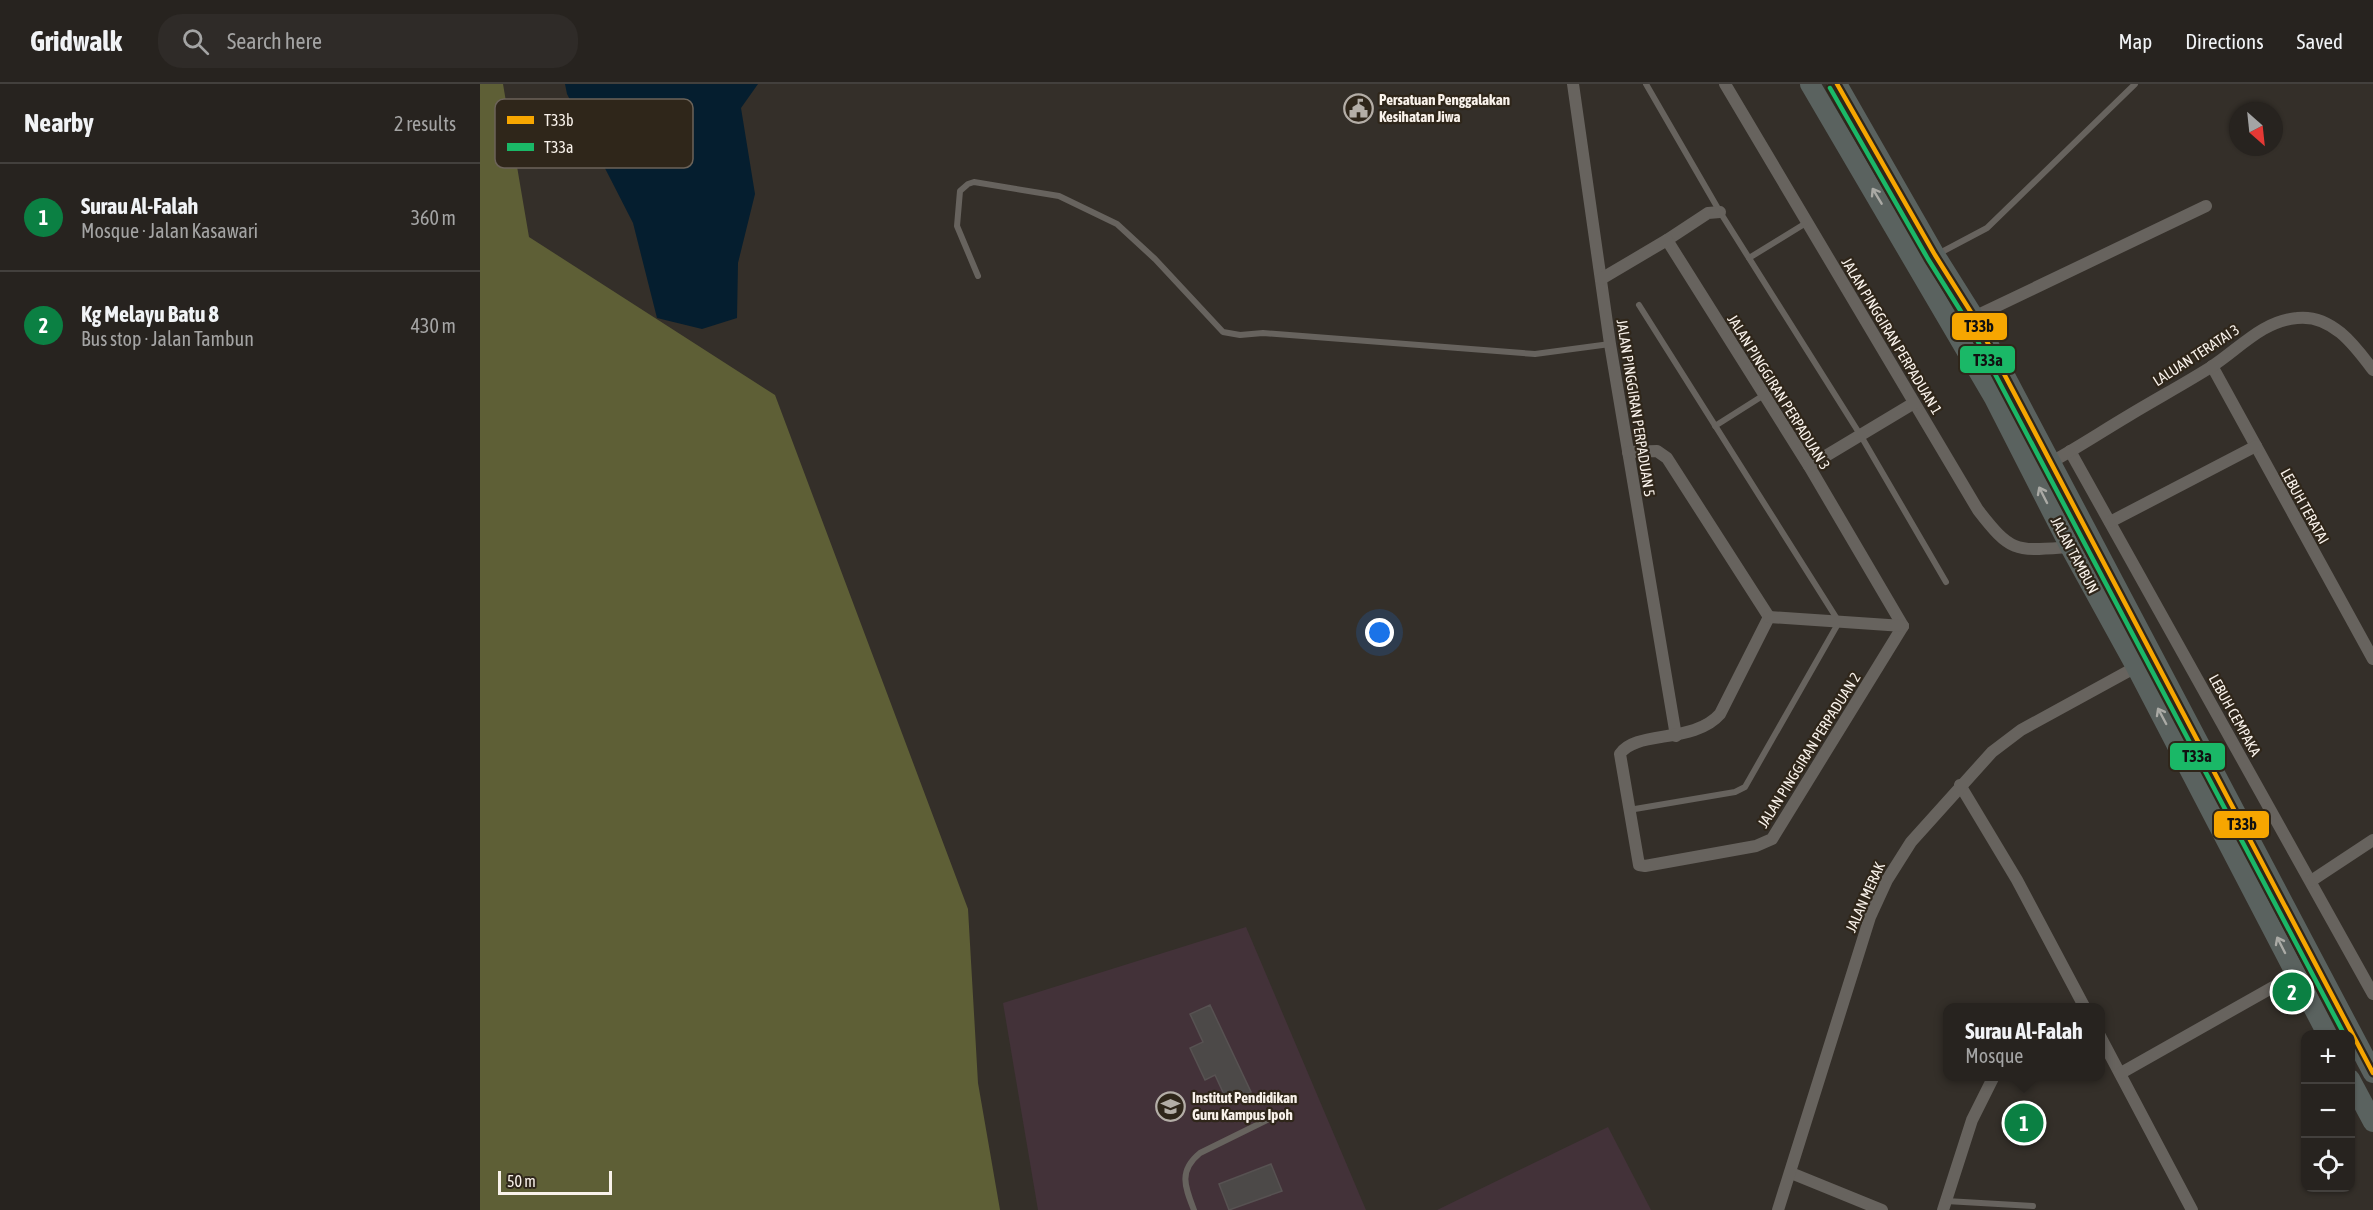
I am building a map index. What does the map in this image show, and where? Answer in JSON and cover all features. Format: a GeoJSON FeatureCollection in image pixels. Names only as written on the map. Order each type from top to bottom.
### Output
{"type":"FeatureCollection","features":[{"type":"Feature","properties":{"kind":"main road","name":"JALAN TAMBUN"},"geometry":{"type":"LineString","coordinates":[[1810,84],[1974,362],[2324,1030]]}},
{"type":"Feature","properties":{"kind":"main road"},"geometry":{"type":"LineString","coordinates":[[1815,84],[1839,132]]}},
{"type":"Feature","properties":{"kind":"main road","name":"JALAN TAMBUN"},"geometry":{"type":"LineString","coordinates":[[1837,84],[1935,255],[1974,317],[2373,1073]]}},
{"type":"Feature","properties":{"kind":"main road"},"geometry":{"type":"LineString","coordinates":[[1890,218],[1919,250],[1925,254],[1935,255]]}},
{"type":"Feature","properties":{"kind":"main road"},"geometry":{"type":"LineString","coordinates":[[1935,255],[1927,265],[1929,275],[1974,362]]}},
{"type":"Feature","properties":{"kind":"main road"},"geometry":{"type":"LineString","coordinates":[[2353,1084],[2373,1122]]}},
{"type":"Feature","properties":{"kind":"street","name":"JALAN PINGGIRAN PERPADUAN 5"},"geometry":{"type":"LineString","coordinates":[[1573,84],[1610,344],[1676,736]]}},
{"type":"Feature","properties":{"kind":"street","name":"JALAN PINGGIRAN PERPADUAN 1"},"geometry":{"type":"LineString","coordinates":[[1725,84],[1978,510],[1998,536],[2007,543],[2023,549],[2070,547]]}},
{"type":"Feature","properties":{"kind":"street"},"geometry":{"type":"LineString","coordinates":[[1974,317],[2206,206]]}},
{"type":"Feature","properties":{"kind":"street"},"geometry":{"type":"LineString","coordinates":[[1601,279],[1708,213],[1720,212]]}},
{"type":"Feature","properties":{"kind":"street","name":"JALAN PINGGIRAN PERPADUAN 3"},"geometry":{"type":"LineString","coordinates":[[1667,240],[1809,466],[1903,626]]}},
{"type":"Feature","properties":{"kind":"street","name":"LALUAN TERATAI 3"},"geometry":{"type":"LineString","coordinates":[[2032,472],[2212,366],[2261,330],[2298,317],[2335,328],[2351,342],[2373,370]]}},
{"type":"Feature","properties":{"kind":"street","name":"LEBUH TERATAI"},"geometry":{"type":"LineString","coordinates":[[2212,366],[2373,659]]}},
{"type":"Feature","properties":{"kind":"street"},"geometry":{"type":"LineString","coordinates":[[1809,466],[1914,403]]}},
{"type":"Feature","properties":{"kind":"street"},"geometry":{"type":"LineString","coordinates":[[2110,522],[2256,446]]}},
{"type":"Feature","properties":{"kind":"street","name":"LEBUH CEMPAKA"},"geometry":{"type":"LineString","coordinates":[[2070,451],[2373,994]]}},
{"type":"Feature","properties":{"kind":"street"},"geometry":{"type":"LineString","coordinates":[[1628,452],[1657,452],[1667,458],[1769,617]]}},
{"type":"Feature","properties":{"kind":"street"},"geometry":{"type":"LineString","coordinates":[[1769,617],[1903,626]]}},
{"type":"Feature","properties":{"kind":"street"},"geometry":{"type":"LineString","coordinates":[[1676,736],[1705,727],[1720,714],[1769,617]]}},
{"type":"Feature","properties":{"kind":"street","name":"JALAN PINGGIRAN PERPADUAN 2"},"geometry":{"type":"LineString","coordinates":[[1676,736],[1631,743],[1624,747],[1620,754],[1637,863],[1641,866],[1766,844],[1772,839],[1903,626]]}},
{"type":"Feature","properties":{"kind":"street","name":"JALAN MERAK"},"geometry":{"type":"LineString","coordinates":[[1778,1210],[1870,917],[1887,880],[1911,842],[1992,752],[2021,730],[2136,667]]}},
{"type":"Feature","properties":{"kind":"street"},"geometry":{"type":"LineString","coordinates":[[1960,785],[2017,880],[2083,1003]]}},
{"type":"Feature","properties":{"kind":"street"},"geometry":{"type":"LineString","coordinates":[[2311,880],[2373,840]]}},
{"type":"Feature","properties":{"kind":"street"},"geometry":{"type":"LineString","coordinates":[[2121,1073],[2296,974]]}},
{"type":"Feature","properties":{"kind":"street"},"geometry":{"type":"LineString","coordinates":[[2105,1045],[2192,1210]]}},
{"type":"Feature","properties":{"kind":"street"},"geometry":{"type":"LineString","coordinates":[[1944,1205],[1972,1120],[1992,1081]]}},
{"type":"Feature","properties":{"kind":"street"},"geometry":{"type":"LineString","coordinates":[[1791,1173],[1882,1210]]}},
{"type":"Feature","properties":{"kind":"lane"},"geometry":{"type":"LineString","coordinates":[[1646,84],[1720,212],[1861,436],[1946,582]]}},
{"type":"Feature","properties":{"kind":"lane"},"geometry":{"type":"LineString","coordinates":[[1935,255],[1970,239],[1987,228],[2135,84]]}},
{"type":"Feature","properties":{"kind":"lane"},"geometry":{"type":"LineString","coordinates":[[978,276],[957,226],[960,191],[974,182],[1059,196],[1117,224],[1155,259],[1223,332],[1240,335],[1263,333],[1535,354],[1610,344]]}},
{"type":"Feature","properties":{"kind":"lane"},"geometry":{"type":"LineString","coordinates":[[1749,258],[1806,223]]}},
{"type":"Feature","properties":{"kind":"lane"},"geometry":{"type":"LineString","coordinates":[[1628,810],[1735,792],[1745,787],[1839,622],[1639,305]]}},
{"type":"Feature","properties":{"kind":"lane"},"geometry":{"type":"LineString","coordinates":[[1715,426],[1764,395]]}},
{"type":"Feature","properties":{"kind":"lane"},"geometry":{"type":"LineString","coordinates":[[1194,1210],[1186,1190],[1185,1179],[1187,1167],[1193,1159],[1200,1153],[1269,1119]]}},
{"type":"Feature","properties":{"kind":"lane"},"geometry":{"type":"LineString","coordinates":[[1944,1205],[2033,1206]]}},
{"type":"Feature","properties":{"kind":"shaded area","name":"Institut Pendidikan Guru Kampus Ipoh"},"geometry":{"type":"Polygon","coordinates":[[[1246,927],[1366,1210],[1038,1210],[1003,1003],[1246,927]]]}},
{"type":"Feature","properties":{"kind":"shaded area"},"geometry":{"type":"Polygon","coordinates":[[[1608,1127],[1651,1210],[1437,1210],[1608,1127]]]}},
{"type":"Feature","properties":{"kind":"green space"},"geometry":{"type":"Polygon","coordinates":[[[480,84],[503,84],[506,99],[495,99],[495,168],[517,168],[529,237],[775,395],[968,909],[978,1083],[1000,1210],[480,1210],[480,84]]]}},
{"type":"Feature","properties":{"kind":"water"},"geometry":{"type":"Polygon","coordinates":[[[565,84],[758,84],[741,108],[755,194],[738,263],[737,318],[702,329],[657,318],[633,223],[605,168],[693,168],[693,99],[570,99],[565,84]]]}},
{"type":"Feature","properties":{"kind":"building"},"geometry":{"type":"Polygon","coordinates":[[[1210,1005],[1251,1092],[1228,1103],[1215,1075],[1205,1080],[1190,1048],[1203,1042],[1190,1014],[1210,1005]]]}},
{"type":"Feature","properties":{"kind":"building"},"geometry":{"type":"Polygon","coordinates":[[[1271,1164],[1282,1191],[1229,1210],[1219,1184],[1271,1164]]]}},
{"type":"Feature","properties":{"kind":"transit line","name":"T33b"},"geometry":{"type":"LineString","coordinates":[[1837,84],[1935,255],[1974,317],[2373,1073]]}},
{"type":"Feature","properties":{"kind":"transit line","name":"T33a"},"geometry":{"type":"LineString","coordinates":[[1830,88],[1928,259],[1967,321],[2342,1030]]}},
{"type":"Feature","properties":{"kind":"place","name":"Persatuan Penggalakan Kesihatan Jiwa"},"geometry":{"type":"Point","coordinates":[1358,108]}},
{"type":"Feature","properties":{"kind":"place","name":"Kg Melayu Batu 8"},"geometry":{"type":"Point","coordinates":[2292,992]}},
{"type":"Feature","properties":{"kind":"place","name":"Institut Pendidikan Guru Kampus Ipoh"},"geometry":{"type":"Point","coordinates":[1171,1106]}},
{"type":"Feature","properties":{"kind":"place","name":"Surau Al-Falah"},"geometry":{"type":"Point","coordinates":[2024,1123]}}]}
